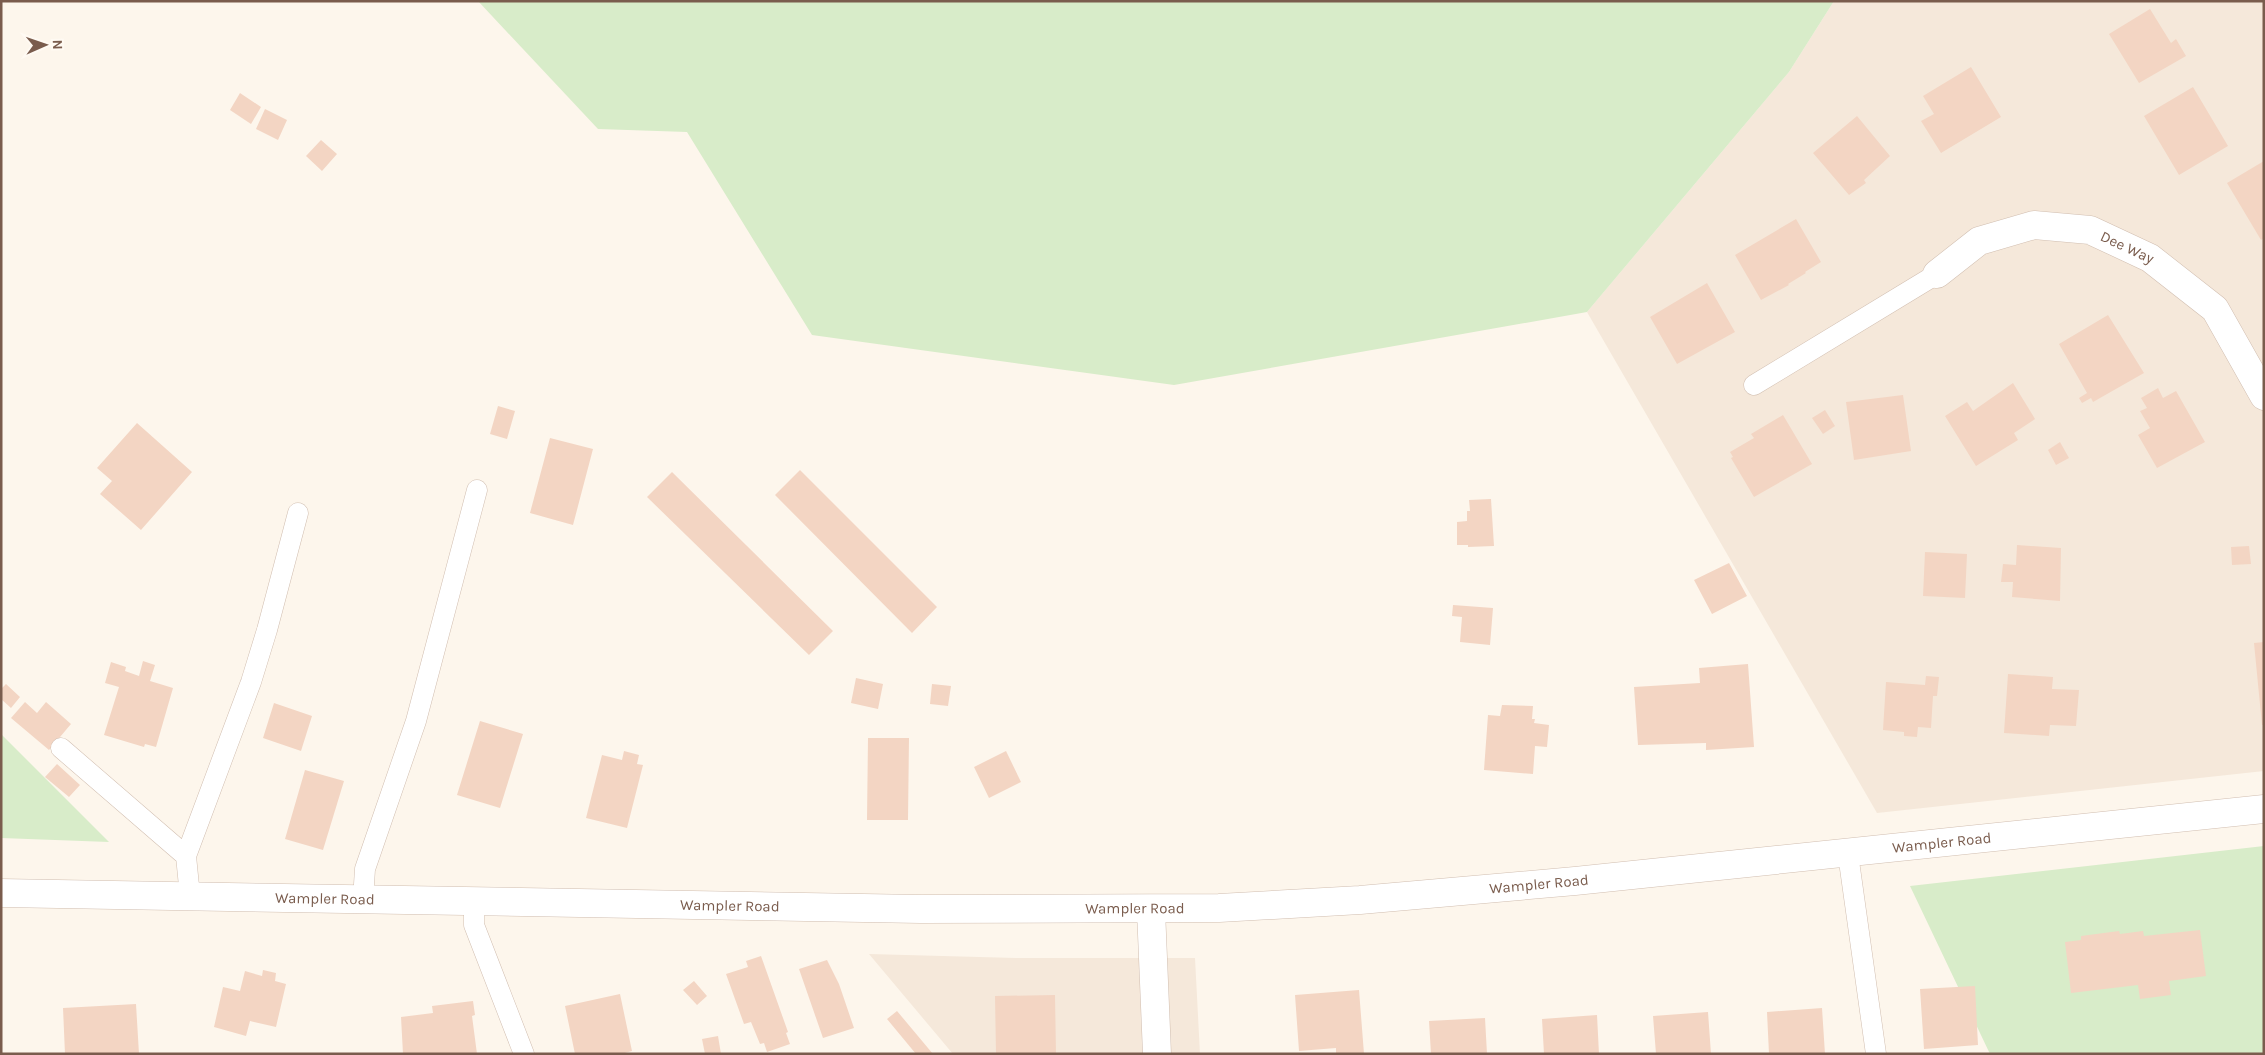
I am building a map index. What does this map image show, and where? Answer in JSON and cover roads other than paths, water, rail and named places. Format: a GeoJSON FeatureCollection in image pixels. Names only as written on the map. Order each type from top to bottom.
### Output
{"type":"FeatureCollection","features":[{"type":"Feature","properties":{"kind":"street","name":"Dee Way"},"geometry":{"type":"LineString","coordinates":[[1937,274],[1979,241],[2034,225],[2090,230],[2150,258],[2215,309],[2264,396]]}},
{"type":"Feature","properties":{"kind":"street","name":"Wampler Road"},"geometry":{"type":"LineString","coordinates":[[1,893],[930,909],[1151,910],[1267,906],[1360,900],[1574,881],[2264,810]]}},
{"type":"Feature","properties":{"kind":"street"},"geometry":{"type":"LineString","coordinates":[[1151,910],[1157,1054]]}},
{"type":"Feature","properties":{"kind":"lane"},"geometry":{"type":"LineString","coordinates":[[1754,385],[1937,274]]}},
{"type":"Feature","properties":{"kind":"lane"},"geometry":{"type":"LineString","coordinates":[[363,900],[364,870],[416,721],[477,490]]}},
{"type":"Feature","properties":{"kind":"lane"},"geometry":{"type":"LineString","coordinates":[[190,896],[186,856],[251,682],[268,630],[298,513]]}},
{"type":"Feature","properties":{"kind":"lane"},"geometry":{"type":"LineString","coordinates":[[61,748],[186,856]]}},
{"type":"Feature","properties":{"kind":"lane"},"geometry":{"type":"LineString","coordinates":[[1848,854],[1876,1054]]}},
{"type":"Feature","properties":{"kind":"lane"},"geometry":{"type":"LineString","coordinates":[[474,902],[474,925],[524,1054]]}}]}
